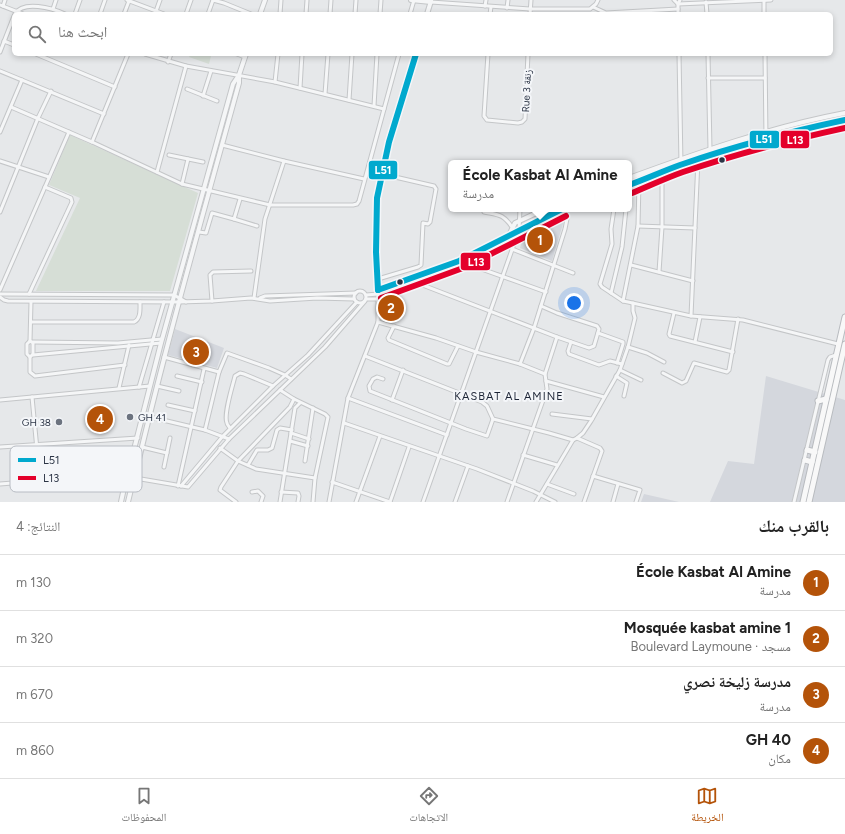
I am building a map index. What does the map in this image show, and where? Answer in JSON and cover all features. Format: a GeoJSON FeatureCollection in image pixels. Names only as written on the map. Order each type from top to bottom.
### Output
{"type":"FeatureCollection","features":[{"type":"Feature","properties":{"kind":"highway"},"geometry":{"type":"LineString","coordinates":[[803,502],[845,317]]}},
{"type":"Feature","properties":{"kind":"highway"},"geometry":{"type":"LineString","coordinates":[[809,502],[845,344]]}},
{"type":"Feature","properties":{"kind":"highway"},"geometry":{"type":"LineString","coordinates":[[818,401],[826,399]]}},
{"type":"Feature","properties":{"kind":"highway"},"geometry":{"type":"LineString","coordinates":[[807,450],[814,452]]}},
{"type":"Feature","properties":{"kind":"highway"},"geometry":{"type":"LineString","coordinates":[[805,460],[812,462]]}},
{"type":"Feature","properties":{"kind":"street"},"geometry":{"type":"LineString","coordinates":[[5,0],[2,5],[12,12]]}},
{"type":"Feature","properties":{"kind":"street"},"geometry":{"type":"LineString","coordinates":[[28,5],[30,0]]}},
{"type":"Feature","properties":{"kind":"street"},"geometry":{"type":"LineString","coordinates":[[53,9],[56,0]]}},
{"type":"Feature","properties":{"kind":"street"},"geometry":{"type":"LineString","coordinates":[[76,12],[80,0]]}},
{"type":"Feature","properties":{"kind":"street"},"geometry":{"type":"LineString","coordinates":[[101,12],[105,0]]}},
{"type":"Feature","properties":{"kind":"street"},"geometry":{"type":"LineString","coordinates":[[125,12],[128,0],[155,12],[160,0]]}},
{"type":"Feature","properties":{"kind":"street"},"geometry":{"type":"LineString","coordinates":[[187,12],[191,0]]}},
{"type":"Feature","properties":{"kind":"street"},"geometry":{"type":"LineString","coordinates":[[209,12],[213,0],[225,1],[247,12]]}},
{"type":"Feature","properties":{"kind":"street"},"geometry":{"type":"LineString","coordinates":[[261,12],[265,0]]}},
{"type":"Feature","properties":{"kind":"street"},"geometry":{"type":"LineString","coordinates":[[280,12],[281,0]]}},
{"type":"Feature","properties":{"kind":"street"},"geometry":{"type":"LineString","coordinates":[[306,12],[307,0]]}},
{"type":"Feature","properties":{"kind":"street"},"geometry":{"type":"LineString","coordinates":[[330,12],[331,0]]}},
{"type":"Feature","properties":{"kind":"street"},"geometry":{"type":"LineString","coordinates":[[355,12],[356,0]]}},
{"type":"Feature","properties":{"kind":"street"},"geometry":{"type":"LineString","coordinates":[[380,12],[381,0]]}},
{"type":"Feature","properties":{"kind":"street"},"geometry":{"type":"LineString","coordinates":[[410,0],[530,9],[590,9],[598,0]]}},
{"type":"Feature","properties":{"kind":"street"},"geometry":{"type":"LineString","coordinates":[[411,12],[414,0]]}},
{"type":"Feature","properties":{"kind":"street"},"geometry":{"type":"LineString","coordinates":[[485,6],[486,0]]}},
{"type":"Feature","properties":{"kind":"street"},"geometry":{"type":"LineString","coordinates":[[507,8],[508,0]]}},
{"type":"Feature","properties":{"kind":"street"},"geometry":{"type":"LineString","coordinates":[[530,9],[532,0]]}},
{"type":"Feature","properties":{"kind":"street"},"geometry":{"type":"LineString","coordinates":[[674,0],[679,2],[771,0]]}},
{"type":"Feature","properties":{"kind":"street"},"geometry":{"type":"LineString","coordinates":[[764,0],[764,12]]}},
{"type":"Feature","properties":{"kind":"street"},"geometry":{"type":"LineString","coordinates":[[428,12],[431,1]]}},
{"type":"Feature","properties":{"kind":"street"},"geometry":{"type":"LineString","coordinates":[[624,12],[678,9],[679,2]]}},
{"type":"Feature","properties":{"kind":"street"},"geometry":{"type":"LineString","coordinates":[[706,2],[707,12]]}},
{"type":"Feature","properties":{"kind":"street"},"geometry":{"type":"LineString","coordinates":[[17,12],[22,6],[28,5],[45,6],[60,12]]}},
{"type":"Feature","properties":{"kind":"street"},"geometry":{"type":"LineString","coordinates":[[490,12],[491,7]]}},
{"type":"Feature","properties":{"kind":"street"},"geometry":{"type":"LineString","coordinates":[[593,7],[604,12]]}},
{"type":"Feature","properties":{"kind":"street"},"geometry":{"type":"LineString","coordinates":[[0,52],[12,21]]}},
{"type":"Feature","properties":{"kind":"street"},"geometry":{"type":"LineString","coordinates":[[4,41],[12,44]]}},
{"type":"Feature","properties":{"kind":"street"},"geometry":{"type":"LineString","coordinates":[[41,56],[115,87]]}},
{"type":"Feature","properties":{"kind":"street"},"geometry":{"type":"LineString","coordinates":[[92,142],[127,56]]}},
{"type":"Feature","properties":{"kind":"street"},"geometry":{"type":"LineString","coordinates":[[151,56],[186,66],[211,71],[239,74],[275,82],[384,109]]}},
{"type":"Feature","properties":{"kind":"street"},"geometry":{"type":"LineString","coordinates":[[168,62],[170,56]]}},
{"type":"Feature","properties":{"kind":"street"},"geometry":{"type":"LineString","coordinates":[[167,453],[142,447],[164,357],[205,211],[245,56]]}},
{"type":"Feature","properties":{"kind":"street"},"geometry":{"type":"LineString","coordinates":[[275,82],[278,56]]}},
{"type":"Feature","properties":{"kind":"street"},"geometry":{"type":"LineString","coordinates":[[300,88],[302,56]]}},
{"type":"Feature","properties":{"kind":"street"},"geometry":{"type":"LineString","coordinates":[[325,94],[328,56]]}},
{"type":"Feature","properties":{"kind":"street"},"geometry":{"type":"LineString","coordinates":[[349,100],[352,56]]}},
{"type":"Feature","properties":{"kind":"street"},"geometry":{"type":"LineString","coordinates":[[374,106],[377,56]]}},
{"type":"Feature","properties":{"kind":"street"},"geometry":{"type":"LineString","coordinates":[[11,107],[92,142],[182,184],[270,205],[356,205],[359,201],[398,56]]}},
{"type":"Feature","properties":{"kind":"street"},"geometry":{"type":"LineString","coordinates":[[329,502],[348,398],[378,322],[378,279],[376,252],[377,198],[390,142],[415,56]]}},
{"type":"Feature","properties":{"kind":"street","name":"Rue 3 زنقة"},"geometry":{"type":"LineString","coordinates":[[488,56],[484,116],[487,120],[518,123],[525,119],[528,56]]}},
{"type":"Feature","properties":{"kind":"street"},"geometry":{"type":"LineString","coordinates":[[679,56],[681,164]]}},
{"type":"Feature","properties":{"kind":"street"},"geometry":{"type":"LineString","coordinates":[[708,56],[710,150]]}},
{"type":"Feature","properties":{"kind":"street"},"geometry":{"type":"LineString","coordinates":[[765,56],[766,139]]}},
{"type":"Feature","properties":{"kind":"street"},"geometry":{"type":"LineString","coordinates":[[157,172],[186,66]]}},
{"type":"Feature","properties":{"kind":"street"},"geometry":{"type":"LineString","coordinates":[[0,71],[104,114]]}},
{"type":"Feature","properties":{"kind":"street"},"geometry":{"type":"LineString","coordinates":[[203,96],[211,71]]}},
{"type":"Feature","properties":{"kind":"street"},"geometry":{"type":"LineString","coordinates":[[136,446],[161,341],[233,82],[239,74]]}},
{"type":"Feature","properties":{"kind":"street"},"geometry":{"type":"LineString","coordinates":[[708,78],[765,78]]}},
{"type":"Feature","properties":{"kind":"street"},"geometry":{"type":"LineString","coordinates":[[0,132],[22,80]]}},
{"type":"Feature","properties":{"kind":"street"},"geometry":{"type":"LineString","coordinates":[[187,89],[217,101]]}},
{"type":"Feature","properties":{"kind":"street"},"geometry":{"type":"LineString","coordinates":[[0,212],[38,118],[51,91]]}},
{"type":"Feature","properties":{"kind":"street"},"geometry":{"type":"LineString","coordinates":[[632,177],[681,159],[766,132],[845,113]]}},
{"type":"Feature","properties":{"kind":"street"},"geometry":{"type":"LineString","coordinates":[[832,116],[833,122]]}},
{"type":"Feature","properties":{"kind":"street"},"geometry":{"type":"LineString","coordinates":[[632,184],[681,164],[766,139],[845,120]]}},
{"type":"Feature","properties":{"kind":"street"},"geometry":{"type":"LineString","coordinates":[[0,290],[69,132]]}},
{"type":"Feature","properties":{"kind":"street"},"geometry":{"type":"LineString","coordinates":[[222,145],[364,180]]}},
{"type":"Feature","properties":{"kind":"street"},"geometry":{"type":"LineString","coordinates":[[169,155],[203,162]]}},
{"type":"Feature","properties":{"kind":"street"},"geometry":{"type":"LineString","coordinates":[[182,184],[188,159]]}},
{"type":"Feature","properties":{"kind":"street"},"geometry":{"type":"LineString","coordinates":[[691,316],[698,160]]}},
{"type":"Feature","properties":{"kind":"street"},"geometry":{"type":"LineString","coordinates":[[0,161],[49,177]]}},
{"type":"Feature","properties":{"kind":"street"},"geometry":{"type":"LineString","coordinates":[[254,298],[263,230],[284,161]]}},
{"type":"Feature","properties":{"kind":"street"},"geometry":{"type":"LineString","coordinates":[[659,272],[662,227],[662,166]]}},
{"type":"Feature","properties":{"kind":"street"},"geometry":{"type":"LineString","coordinates":[[378,279],[418,267],[420,265],[423,223],[428,224],[430,222],[436,189],[432,185],[382,174]]}},
{"type":"Feature","properties":{"kind":"street"},"geometry":{"type":"LineString","coordinates":[[623,301],[638,226],[639,181]]}},
{"type":"Feature","properties":{"kind":"street"},"geometry":{"type":"LineString","coordinates":[[30,294],[72,202],[71,198],[45,187]]}},
{"type":"Feature","properties":{"kind":"street"},"geometry":{"type":"LineString","coordinates":[[234,219],[240,198]]}},
{"type":"Feature","properties":{"kind":"street"},"geometry":{"type":"LineString","coordinates":[[205,211],[257,226]]}},
{"type":"Feature","properties":{"kind":"street"},"geometry":{"type":"LineString","coordinates":[[484,212],[503,216],[512,227]]}},
{"type":"Feature","properties":{"kind":"street"},"geometry":{"type":"LineString","coordinates":[[423,502],[519,230],[520,212]]}},
{"type":"Feature","properties":{"kind":"street"},"geometry":{"type":"LineString","coordinates":[[509,235],[512,227],[520,221],[539,212]]}},
{"type":"Feature","properties":{"kind":"street"},"geometry":{"type":"LineString","coordinates":[[366,295],[378,292],[407,279],[439,270],[553,212]]}},
{"type":"Feature","properties":{"kind":"street"},"geometry":{"type":"LineString","coordinates":[[520,364],[546,292],[565,229],[567,219],[566,212]]}},
{"type":"Feature","properties":{"kind":"street"},"geometry":{"type":"LineString","coordinates":[[614,212],[611,229],[612,244],[600,282],[602,287],[623,301],[691,316],[738,319],[838,344]]}},
{"type":"Feature","properties":{"kind":"street"},"geometry":{"type":"LineString","coordinates":[[611,293],[622,247],[626,212]]}},
{"type":"Feature","properties":{"kind":"street"},"geometry":{"type":"LineString","coordinates":[[199,232],[206,233],[212,213]]}},
{"type":"Feature","properties":{"kind":"street"},"geometry":{"type":"LineString","coordinates":[[638,226],[695,228]]}},
{"type":"Feature","properties":{"kind":"street"},"geometry":{"type":"LineString","coordinates":[[512,249],[573,273]]}},
{"type":"Feature","properties":{"kind":"street"},"geometry":{"type":"LineString","coordinates":[[459,261],[546,292]]}},
{"type":"Feature","properties":{"kind":"street"},"geometry":{"type":"LineString","coordinates":[[631,265],[693,281]]}},
{"type":"Feature","properties":{"kind":"street"},"geometry":{"type":"LineString","coordinates":[[212,301],[210,275],[213,272],[251,271]]}},
{"type":"Feature","properties":{"kind":"street"},"geometry":{"type":"LineString","coordinates":[[407,279],[557,337],[589,348],[592,347],[599,329],[597,326],[557,314],[541,306]]}},
{"type":"Feature","properties":{"kind":"street"},"geometry":{"type":"LineString","coordinates":[[142,479],[180,486],[189,486],[228,439],[325,347],[366,300],[366,295],[362,291],[356,293],[265,296],[260,298]]}},
{"type":"Feature","properties":{"kind":"street"},"geometry":{"type":"LineString","coordinates":[[354,299],[356,293]]}},
{"type":"Feature","properties":{"kind":"street"},"geometry":{"type":"LineString","coordinates":[[0,295],[174,295],[179,300]]}},
{"type":"Feature","properties":{"kind":"street"},"geometry":{"type":"LineString","coordinates":[[0,295],[4,300],[8,301],[31,302],[172,302],[179,300],[187,302],[254,298],[270,300],[318,298],[354,299],[361,303],[366,300],[378,299]]}},
{"type":"Feature","properties":{"kind":"street"},"geometry":{"type":"LineString","coordinates":[[31,302],[32,342],[30,372],[35,376],[125,365]]}},
{"type":"Feature","properties":{"kind":"street"},"geometry":{"type":"LineString","coordinates":[[31,322],[134,322],[138,320],[140,302]]}},
{"type":"Feature","properties":{"kind":"street"},"geometry":{"type":"LineString","coordinates":[[139,387],[164,302]]}},
{"type":"Feature","properties":{"kind":"street"},"geometry":{"type":"LineString","coordinates":[[180,486],[222,436],[308,354],[357,302]]}},
{"type":"Feature","properties":{"kind":"street"},"geometry":{"type":"LineString","coordinates":[[536,502],[572,440],[577,438],[592,419],[620,370],[628,347],[635,318],[633,303]]}},
{"type":"Feature","properties":{"kind":"street"},"geometry":{"type":"LineString","coordinates":[[674,313],[670,335],[733,352]]}},
{"type":"Feature","properties":{"kind":"street"},"geometry":{"type":"LineString","coordinates":[[695,342],[700,317]]}},
{"type":"Feature","properties":{"kind":"street"},"geometry":{"type":"LineString","coordinates":[[663,373],[682,383],[686,381],[694,363],[727,372],[729,370],[733,352],[738,319]]}},
{"type":"Feature","properties":{"kind":"street"},"geometry":{"type":"LineString","coordinates":[[378,322],[520,364],[545,374]]}},
{"type":"Feature","properties":{"kind":"street"},"geometry":{"type":"LineString","coordinates":[[394,326],[388,338],[389,340],[447,364],[449,364],[458,346]]}},
{"type":"Feature","properties":{"kind":"street"},"geometry":{"type":"LineString","coordinates":[[598,333],[623,342],[624,344],[617,363]]}},
{"type":"Feature","properties":{"kind":"street"},"geometry":{"type":"LineString","coordinates":[[507,502],[547,389],[545,374],[557,337]]}},
{"type":"Feature","properties":{"kind":"street"},"geometry":{"type":"LineString","coordinates":[[152,340],[161,341],[151,344],[31,356],[27,354],[27,344],[32,342],[129,345],[152,340]]}},
{"type":"Feature","properties":{"kind":"street"},"geometry":{"type":"LineString","coordinates":[[571,342],[568,352],[569,354],[599,365],[610,361],[622,364]]}},
{"type":"Feature","properties":{"kind":"street"},"geometry":{"type":"LineString","coordinates":[[80,343],[79,347],[81,351]]}},
{"type":"Feature","properties":{"kind":"street"},"geometry":{"type":"LineString","coordinates":[[87,350],[89,347],[88,343]]}},
{"type":"Feature","properties":{"kind":"street"},"geometry":{"type":"LineString","coordinates":[[119,388],[129,345]]}},
{"type":"Feature","properties":{"kind":"street"},"geometry":{"type":"LineString","coordinates":[[628,347],[646,353],[664,362]]}},
{"type":"Feature","properties":{"kind":"street"},"geometry":{"type":"LineString","coordinates":[[205,430],[219,372],[225,355],[228,353],[285,375],[291,379]]}},
{"type":"Feature","properties":{"kind":"street"},"geometry":{"type":"LineString","coordinates":[[794,502],[828,360],[830,356],[836,355]]}},
{"type":"Feature","properties":{"kind":"street"},"geometry":{"type":"LineString","coordinates":[[365,356],[462,393],[485,404],[493,419],[487,436],[392,400],[369,389],[373,379],[377,377],[383,379]]}},
{"type":"Feature","properties":{"kind":"street"},"geometry":{"type":"LineString","coordinates":[[164,357],[219,372]]}},
{"type":"Feature","properties":{"kind":"street"},"geometry":{"type":"LineString","coordinates":[[180,486],[204,369]]}},
{"type":"Feature","properties":{"kind":"street"},"geometry":{"type":"LineString","coordinates":[[392,400],[403,370]]}},
{"type":"Feature","properties":{"kind":"street"},"geometry":{"type":"LineString","coordinates":[[620,370],[640,380]]}},
{"type":"Feature","properties":{"kind":"street"},"geometry":{"type":"LineString","coordinates":[[230,428],[226,423],[226,418],[235,376],[240,373],[244,374],[273,386]]}},
{"type":"Feature","properties":{"kind":"street"},"geometry":{"type":"LineString","coordinates":[[177,376],[202,382]]}},
{"type":"Feature","properties":{"kind":"street"},"geometry":{"type":"LineString","coordinates":[[616,376],[627,383],[624,396]]}},
{"type":"Feature","properties":{"kind":"street"},"geometry":{"type":"LineString","coordinates":[[546,381],[604,397]]}},
{"type":"Feature","properties":{"kind":"street"},"geometry":{"type":"LineString","coordinates":[[0,400],[150,386]]}},
{"type":"Feature","properties":{"kind":"street"},"geometry":{"type":"LineString","coordinates":[[157,386],[179,391]]}},
{"type":"Feature","properties":{"kind":"street"},"geometry":{"type":"LineString","coordinates":[[280,390],[300,403],[313,408],[328,417],[316,478],[313,502]]}},
{"type":"Feature","properties":{"kind":"street"},"geometry":{"type":"LineString","coordinates":[[32,398],[36,444]]}},
{"type":"Feature","properties":{"kind":"street"},"geometry":{"type":"LineString","coordinates":[[348,398],[447,435]]}},
{"type":"Feature","properties":{"kind":"street"},"geometry":{"type":"LineString","coordinates":[[236,502],[220,490],[220,487],[238,461],[290,407],[294,399]]}},
{"type":"Feature","properties":{"kind":"street"},"geometry":{"type":"LineString","coordinates":[[280,502],[295,408],[300,403]]}},
{"type":"Feature","properties":{"kind":"street"},"geometry":{"type":"LineString","coordinates":[[168,405],[195,411]]}},
{"type":"Feature","properties":{"kind":"street"},"geometry":{"type":"LineString","coordinates":[[305,461],[313,408]]}},
{"type":"Feature","properties":{"kind":"street"},"geometry":{"type":"LineString","coordinates":[[552,414],[592,419]]}},
{"type":"Feature","properties":{"kind":"street"},"geometry":{"type":"LineString","coordinates":[[150,417],[205,430],[228,439]]}},
{"type":"Feature","properties":{"kind":"street"},"geometry":{"type":"LineString","coordinates":[[493,419],[533,428],[572,440]]}},
{"type":"Feature","properties":{"kind":"street"},"geometry":{"type":"LineString","coordinates":[[344,423],[409,447],[468,466],[513,483],[555,502]]}},
{"type":"Feature","properties":{"kind":"street"},"geometry":{"type":"LineString","coordinates":[[248,465],[257,450],[268,450],[272,448],[275,432],[280,428],[309,439]]}},
{"type":"Feature","properties":{"kind":"street"},"geometry":{"type":"LineString","coordinates":[[356,502],[380,436]]}},
{"type":"Feature","properties":{"kind":"street"},"geometry":{"type":"LineString","coordinates":[[12,446],[138,438]]}},
{"type":"Feature","properties":{"kind":"street"},"geometry":{"type":"LineString","coordinates":[[164,467],[170,438]]}},
{"type":"Feature","properties":{"kind":"street"},"geometry":{"type":"LineString","coordinates":[[577,438],[601,449],[584,502]]}},
{"type":"Feature","properties":{"kind":"street"},"geometry":{"type":"LineString","coordinates":[[290,441],[308,446]]}},
{"type":"Feature","properties":{"kind":"street"},"geometry":{"type":"LineString","coordinates":[[0,447],[10,446]]}},
{"type":"Feature","properties":{"kind":"street"},"geometry":{"type":"LineString","coordinates":[[332,482],[390,502],[409,447]]}},
{"type":"Feature","properties":{"kind":"street"},"geometry":{"type":"LineString","coordinates":[[220,448],[238,461],[256,469],[316,478]]}},
{"type":"Feature","properties":{"kind":"street"},"geometry":{"type":"LineString","coordinates":[[523,455],[557,465]]}},
{"type":"Feature","properties":{"kind":"street"},"geometry":{"type":"LineString","coordinates":[[455,502],[468,466]]}},
{"type":"Feature","properties":{"kind":"street"},"geometry":{"type":"LineString","coordinates":[[593,476],[640,490],[636,502]]}},
{"type":"Feature","properties":{"kind":"street"},"geometry":{"type":"LineString","coordinates":[[0,484],[10,483]]}},
{"type":"Feature","properties":{"kind":"street"},"geometry":{"type":"LineString","coordinates":[[547,484],[574,494]]}},
{"type":"Feature","properties":{"kind":"street"},"geometry":{"type":"LineString","coordinates":[[613,502],[618,484]]}},
{"type":"Feature","properties":{"kind":"street"},"geometry":{"type":"LineString","coordinates":[[252,492],[258,491],[261,493],[263,496],[261,502]]}},
{"type":"Feature","properties":{"kind":"street"},"geometry":{"type":"LineString","coordinates":[[121,502],[123,492]]}},
{"type":"Feature","properties":{"kind":"street"},"geometry":{"type":"LineString","coordinates":[[128,502],[131,492]]}},
{"type":"Feature","properties":{"kind":"street"},"geometry":{"type":"LineString","coordinates":[[282,492],[298,492],[298,502]]}},
{"type":"Feature","properties":{"kind":"shaded area"},"geometry":{"type":"Polygon","coordinates":[[[190,56],[211,56],[209,64],[189,57],[190,56]]]}},
{"type":"Feature","properties":{"kind":"shaded area"},"geometry":{"type":"Polygon","coordinates":[[[70,135],[198,193],[170,291],[36,291],[80,198],[49,185],[70,135]]]}},
{"type":"Feature","properties":{"kind":"shaded area"},"geometry":{"type":"Polygon","coordinates":[[[561,213],[565,217],[552,261],[520,248],[524,232],[561,213]]]}},
{"type":"Feature","properties":{"kind":"shaded area"},"geometry":{"type":"Polygon","coordinates":[[[175,329],[224,348],[217,368],[168,355],[175,329]]]}},
{"type":"Feature","properties":{"kind":"shaded area"},"geometry":{"type":"Polygon","coordinates":[[[766,376],[845,400],[845,502],[710,502],[728,461],[754,464],[766,376]]]}},
{"type":"Feature","properties":{"kind":"shaded area"},"geometry":{"type":"Polygon","coordinates":[[[644,494],[679,502],[641,502],[644,494]]]}},
{"type":"Feature","properties":{"kind":"transit line","name":"L51"},"geometry":{"type":"LineString","coordinates":[[378,290],[376,252],[377,198],[389,142],[415,56]]}},
{"type":"Feature","properties":{"kind":"transit line","name":"L51"},"geometry":{"type":"LineString","coordinates":[[632,184],[680,165],[741,146],[845,120]]}},
{"type":"Feature","properties":{"kind":"transit line","name":"L13"},"geometry":{"type":"LineString","coordinates":[[632,193],[703,165],[784,142],[845,128]]}},
{"type":"Feature","properties":{"kind":"transit line","name":"L51"},"geometry":{"type":"LineString","coordinates":[[378,290],[459,261],[556,212]]}},
{"type":"Feature","properties":{"kind":"transit line","name":"L13"},"geometry":{"type":"LineString","coordinates":[[381,298],[463,268],[566,216]]}},
{"type":"Feature","properties":{"kind":"place","name":"École Kasbat Al Amine"},"geometry":{"type":"Point","coordinates":[540,240]}},
{"type":"Feature","properties":{"kind":"place","name":"Mosquée kasbat amine 1"},"geometry":{"type":"Point","coordinates":[391,308]}},
{"type":"Feature","properties":{"kind":"place","name":"مدرسة زليخة نصري"},"geometry":{"type":"Point","coordinates":[196,352]}},
{"type":"Feature","properties":{"kind":"place","name":"GH 41"},"geometry":{"type":"Point","coordinates":[130,417]}},
{"type":"Feature","properties":{"kind":"place","name":"GH 40"},"geometry":{"type":"Point","coordinates":[100,419]}},
{"type":"Feature","properties":{"kind":"place","name":"GH 38"},"geometry":{"type":"Point","coordinates":[59,422]}},
{"type":"Feature","properties":{"kind":"district","name":"KASBAT AL AMINE"},"geometry":{"type":"Point","coordinates":[509,396]}}]}
